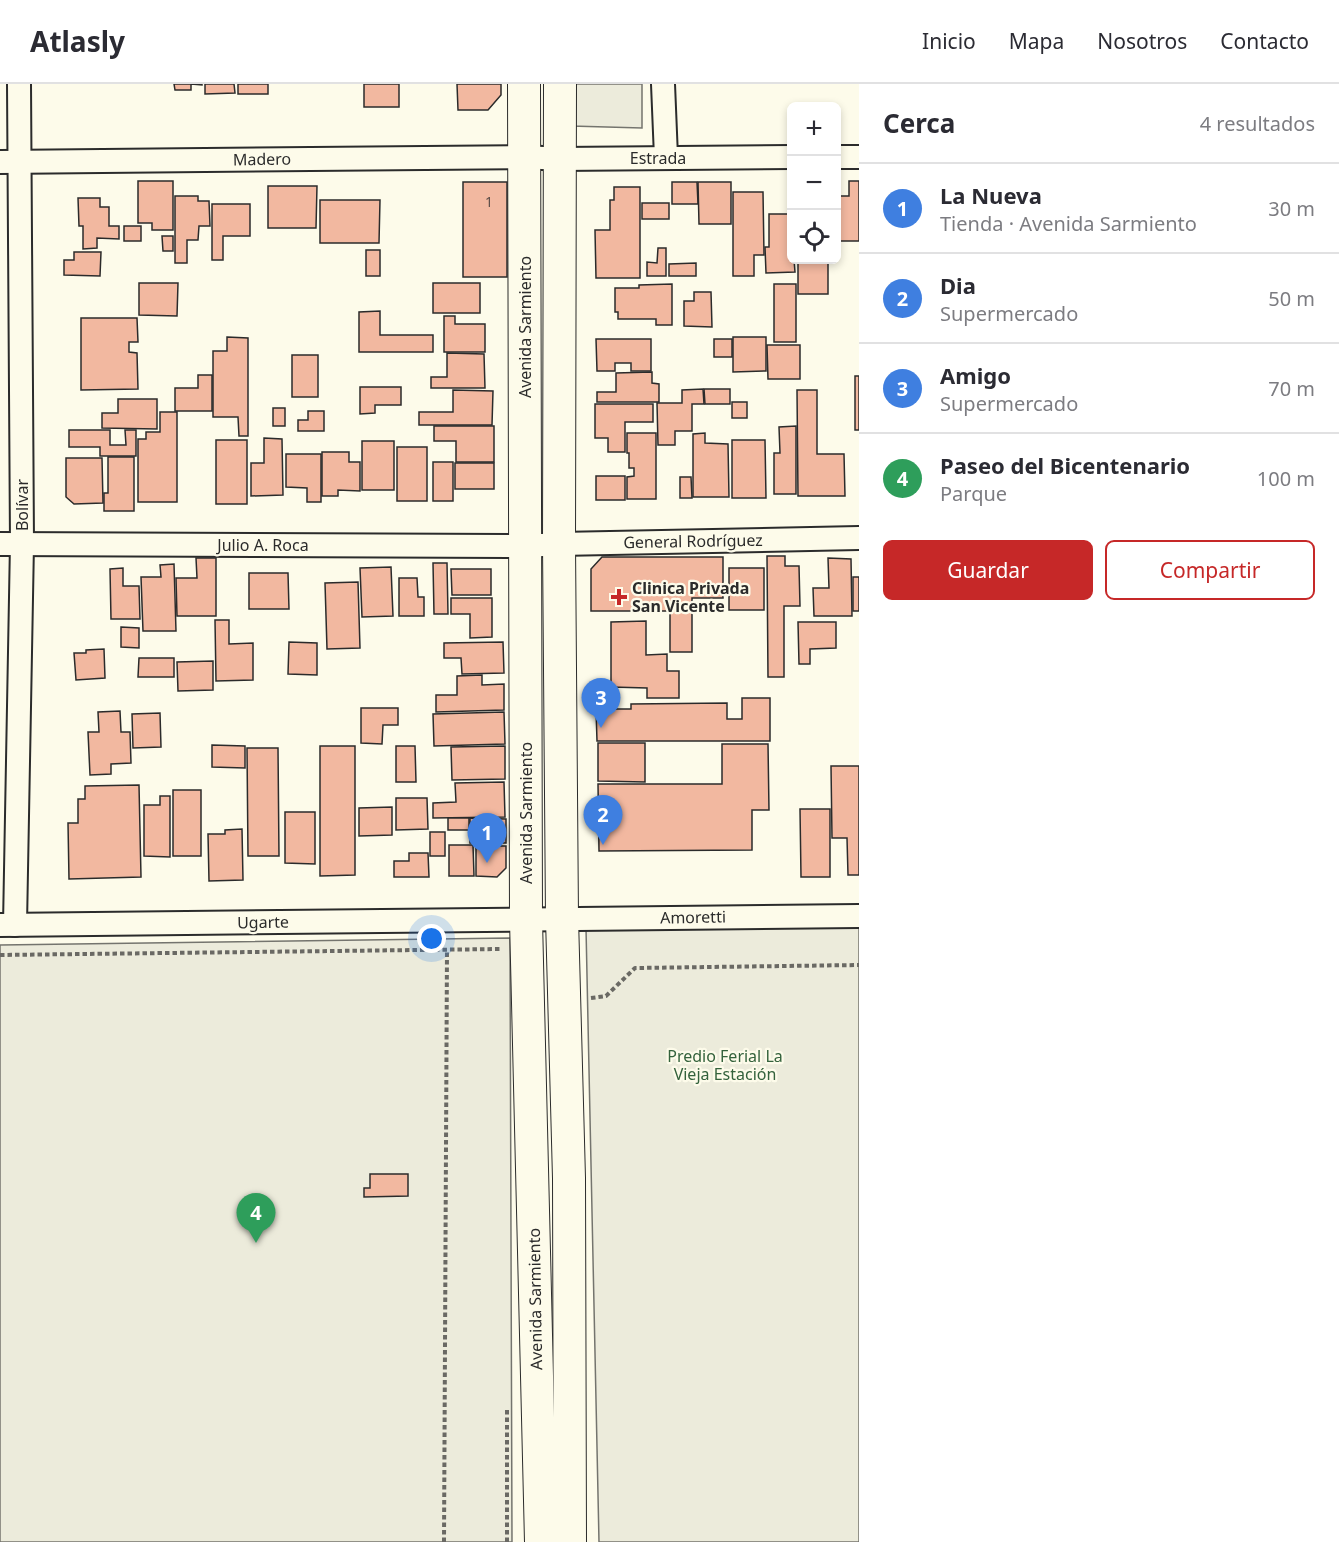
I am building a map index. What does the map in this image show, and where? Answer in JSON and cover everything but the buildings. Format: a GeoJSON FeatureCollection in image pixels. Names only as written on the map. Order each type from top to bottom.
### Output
{"type":"FeatureCollection","features":[{"type":"Feature","properties":{"kind":"main road","name":"Avenida Sarmiento"},"geometry":{"type":"LineString","coordinates":[[524,84],[527,934],[541,1542]]}},
{"type":"Feature","properties":{"kind":"main road","name":"Avenida Sarmiento"},"geometry":{"type":"LineString","coordinates":[[560,84],[559,544],[562,918],[569,1178],[570,1542]]}},
{"type":"Feature","properties":{"kind":"street","name":"Bolívar"},"geometry":{"type":"LineString","coordinates":[[8,925],[11,543],[10,162],[19,84]]}},
{"type":"Feature","properties":{"kind":"street"},"geometry":{"type":"LineString","coordinates":[[663,84],[666,158]]}},
{"type":"Feature","properties":{"kind":"street","name":"Madero"},"geometry":{"type":"LineString","coordinates":[[10,162],[525,157]]}},
{"type":"Feature","properties":{"kind":"street","name":"Estrada"},"geometry":{"type":"LineString","coordinates":[[525,157],[560,159],[787,157]]}},
{"type":"Feature","properties":{"kind":"street"},"geometry":{"type":"LineString","coordinates":[[841,157],[859,157]]}},
{"type":"Feature","properties":{"kind":"street","name":"General Rodríguez"},"geometry":{"type":"LineString","coordinates":[[526,546],[859,538]]}},
{"type":"Feature","properties":{"kind":"street","name":"Julio A. Roca"},"geometry":{"type":"LineString","coordinates":[[11,543],[526,546]]}},
{"type":"Feature","properties":{"kind":"street","name":"Amoretti"},"geometry":{"type":"LineString","coordinates":[[527,934],[562,918],[859,916]]}},
{"type":"Feature","properties":{"kind":"street","name":"Ugarte"},"geometry":{"type":"LineString","coordinates":[[8,925],[527,934]]}},
{"type":"Feature","properties":{"kind":"path"},"geometry":{"type":"LineString","coordinates":[[0,954],[447,950],[527,934]]}},
{"type":"Feature","properties":{"kind":"path"},"geometry":{"type":"LineString","coordinates":[[444,1542],[447,950]]}},
{"type":"Feature","properties":{"kind":"path"},"geometry":{"type":"LineString","coordinates":[[590,998],[606,996],[635,968],[859,965]]}},
{"type":"Feature","properties":{"kind":"green space"},"geometry":{"type":"Polygon","coordinates":[[[571,84],[642,84],[642,128],[571,126],[571,84]]]}},
{"type":"Feature","properties":{"kind":"green space","name":"Predio Ferial La Vieja Estación"},"geometry":{"type":"Polygon","coordinates":[[[859,920],[859,1542],[599,1542],[586,928],[859,920]]]}},
{"type":"Feature","properties":{"kind":"green space"},"geometry":{"type":"Polygon","coordinates":[[[510,938],[512,1542],[0,1542],[0,945],[510,938]]]}},
{"type":"Feature","properties":{"kind":"place","name":"Clinica Privada San Vicente"},"geometry":{"type":"Point","coordinates":[619,597]}},
{"type":"Feature","properties":{"kind":"place","name":"Amigo"},"geometry":{"type":"Point","coordinates":[601,728]}},
{"type":"Feature","properties":{"kind":"place","name":"Dia"},"geometry":{"type":"Point","coordinates":[603,845]}},
{"type":"Feature","properties":{"kind":"place","name":"La Nueva"},"geometry":{"type":"Point","coordinates":[487,863]}},
{"type":"Feature","properties":{"kind":"place","name":"Paseo del Bicentenario"},"geometry":{"type":"Point","coordinates":[256,1243]}}]}
